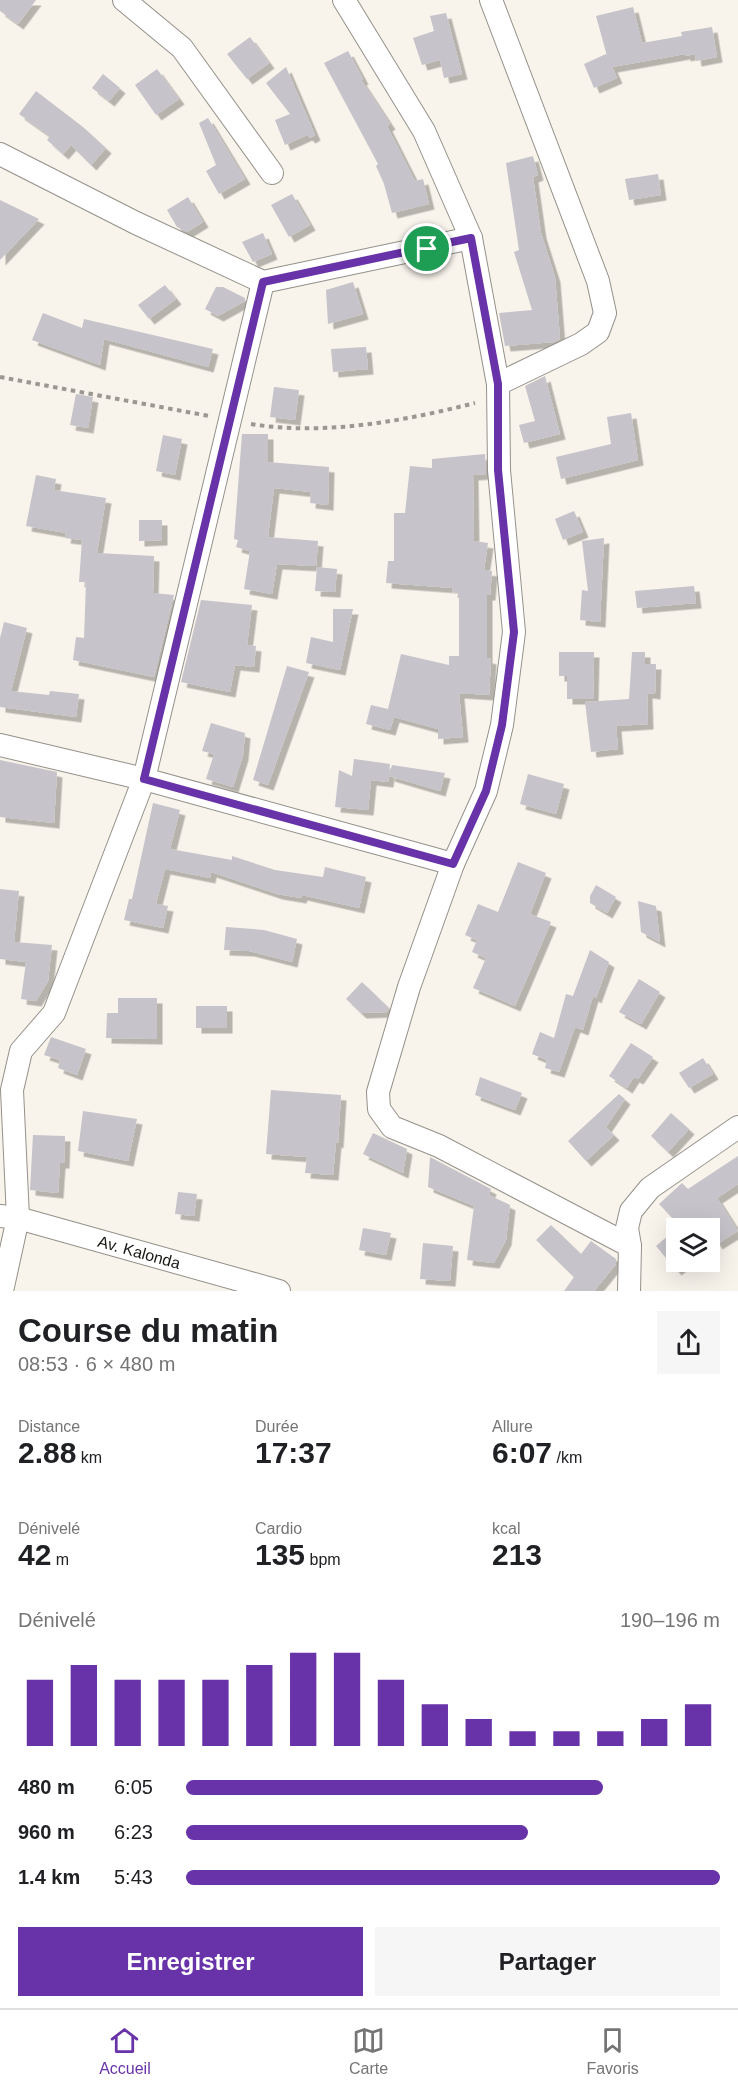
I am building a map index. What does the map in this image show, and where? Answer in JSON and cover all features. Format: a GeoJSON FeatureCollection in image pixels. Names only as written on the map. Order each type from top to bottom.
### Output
{"type":"FeatureCollection","features":[{"type":"Feature","properties":{"kind":"street"},"geometry":{"type":"LineString","coordinates":[[124,0],[182,48],[272,173]]}},
{"type":"Feature","properties":{"kind":"street"},"geometry":{"type":"LineString","coordinates":[[344,0],[424,131],[471,238],[498,384],[498,470],[514,632],[502,725],[486,791],[453,864],[409,987],[378,1092],[379,1109],[392,1127],[439,1146],[630,1246]]}},
{"type":"Feature","properties":{"kind":"street"},"geometry":{"type":"LineString","coordinates":[[491,0],[597,281],[605,313],[598,332],[581,344],[498,384]]}},
{"type":"Feature","properties":{"kind":"street"},"geometry":{"type":"LineString","coordinates":[[0,153],[136,224],[263,282],[471,238]]}},
{"type":"Feature","properties":{"kind":"street"},"geometry":{"type":"LineString","coordinates":[[2,1291],[9,1217],[12,1090],[21,1051],[54,1014],[144,779],[263,282]]}},
{"type":"Feature","properties":{"kind":"street"},"geometry":{"type":"LineString","coordinates":[[0,745],[144,779],[453,864]]}},
{"type":"Feature","properties":{"kind":"street"},"geometry":{"type":"LineString","coordinates":[[629,1291],[630,1246],[627,1228],[631,1211],[650,1188],[738,1127]]}},
{"type":"Feature","properties":{"kind":"street","name":"Av. Kalonda"},"geometry":{"type":"LineString","coordinates":[[9,1217],[279,1291]]}},
{"type":"Feature","properties":{"kind":"building"},"geometry":{"type":"Polygon","coordinates":[[[0,0],[36,0],[18,24],[0,11],[0,0]]]}},
{"type":"Feature","properties":{"kind":"building"},"geometry":{"type":"Polygon","coordinates":[[[633,7],[642,43],[682,36],[681,32],[712,27],[717,57],[696,61],[695,54],[685,56],[685,54],[612,67],[617,78],[594,88],[584,64],[606,54],[607,56],[596,16],[633,7]]]}},
{"type":"Feature","properties":{"kind":"building"},"geometry":{"type":"Polygon","coordinates":[[[446,13],[462,74],[444,78],[440,60],[422,65],[413,38],[434,31],[430,16],[446,13]]]}},
{"type":"Feature","properties":{"kind":"building"},"geometry":{"type":"Polygon","coordinates":[[[250,37],[269,63],[247,79],[227,54],[250,37]]]}},
{"type":"Feature","properties":{"kind":"building"},"geometry":{"type":"Polygon","coordinates":[[[348,51],[363,79],[361,80],[390,124],[387,126],[415,181],[423,179],[429,204],[392,213],[376,166],[378,164],[324,63],[348,51]]]}},
{"type":"Feature","properties":{"kind":"building"},"geometry":{"type":"Polygon","coordinates":[[[286,67],[315,135],[310,138],[307,135],[285,145],[275,120],[290,114],[266,83],[286,67]]]}},
{"type":"Feature","properties":{"kind":"building"},"geometry":{"type":"Polygon","coordinates":[[[157,69],[179,99],[156,115],[135,85],[157,69]]]}},
{"type":"Feature","properties":{"kind":"building"},"geometry":{"type":"Polygon","coordinates":[[[103,74],[120,88],[109,101],[92,88],[103,74]]]}},
{"type":"Feature","properties":{"kind":"building"},"geometry":{"type":"Polygon","coordinates":[[[36,91],[106,148],[91,165],[71,145],[63,154],[47,140],[50,136],[19,114],[36,91]]]}},
{"type":"Feature","properties":{"kind":"building"},"geometry":{"type":"Polygon","coordinates":[[[208,118],[245,179],[219,194],[206,171],[216,165],[199,123],[208,118]]]}},
{"type":"Feature","properties":{"kind":"building"},"geometry":{"type":"Polygon","coordinates":[[[533,156],[538,175],[533,177],[541,233],[555,277],[560,339],[554,342],[505,346],[499,313],[532,310],[514,252],[519,250],[506,163],[533,156]]]}},
{"type":"Feature","properties":{"kind":"building"},"geometry":{"type":"Polygon","coordinates":[[[658,174],[661,195],[629,200],[625,179],[658,174]]]}},
{"type":"Feature","properties":{"kind":"building"},"geometry":{"type":"Polygon","coordinates":[[[292,194],[310,225],[289,237],[271,205],[292,194]]]}},
{"type":"Feature","properties":{"kind":"building"},"geometry":{"type":"Polygon","coordinates":[[[188,197],[203,222],[187,232],[177,227],[167,210],[188,197]]]}},
{"type":"Feature","properties":{"kind":"building"},"geometry":{"type":"Polygon","coordinates":[[[0,200],[39,219],[0,260],[0,200]]]}},
{"type":"Feature","properties":{"kind":"building"},"geometry":{"type":"Polygon","coordinates":[[[263,233],[272,254],[253,262],[242,242],[263,233]]]}},
{"type":"Feature","properties":{"kind":"building"},"geometry":{"type":"Polygon","coordinates":[[[353,282],[363,314],[328,324],[326,290],[353,282]]]}},
{"type":"Feature","properties":{"kind":"building"},"geometry":{"type":"Polygon","coordinates":[[[165,285],[176,299],[149,319],[138,305],[165,285]]]}},
{"type":"Feature","properties":{"kind":"building"},"geometry":{"type":"Polygon","coordinates":[[[216,287],[223,287],[245,298],[245,301],[218,316],[205,309],[216,287]]]}},
{"type":"Feature","properties":{"kind":"building"},"geometry":{"type":"Polygon","coordinates":[[[43,313],[82,328],[84,319],[213,349],[208,367],[104,339],[100,365],[32,340],[43,313]]]}},
{"type":"Feature","properties":{"kind":"building"},"geometry":{"type":"Polygon","coordinates":[[[366,347],[368,369],[333,372],[331,349],[366,347]]]}},
{"type":"Feature","properties":{"kind":"building"},"geometry":{"type":"Polygon","coordinates":[[[545,376],[560,434],[524,443],[519,425],[535,421],[525,386],[545,376]]]}},
{"type":"Feature","properties":{"kind":"building"},"geometry":{"type":"Polygon","coordinates":[[[274,387],[299,390],[295,420],[270,417],[274,387]]]}},
{"type":"Feature","properties":{"kind":"building"},"geometry":{"type":"Polygon","coordinates":[[[76,394],[93,397],[88,428],[70,425],[76,394]]]}},
{"type":"Feature","properties":{"kind":"building"},"geometry":{"type":"Polygon","coordinates":[[[631,413],[638,460],[561,479],[556,457],[611,444],[607,417],[631,413]]]}},
{"type":"Feature","properties":{"kind":"building"},"geometry":{"type":"Polygon","coordinates":[[[242,434],[268,434],[268,462],[329,467],[328,505],[310,503],[311,492],[274,488],[268,537],[318,541],[316,566],[277,564],[272,594],[244,589],[250,551],[236,547],[238,540],[234,539],[242,434]]]}},
{"type":"Feature","properties":{"kind":"building"},"geometry":{"type":"Polygon","coordinates":[[[163,435],[182,439],[175,475],[156,471],[163,435]]]}},
{"type":"Feature","properties":{"kind":"building"},"geometry":{"type":"Polygon","coordinates":[[[485,454],[486,474],[473,475],[474,541],[488,543],[484,570],[492,571],[490,595],[487,595],[487,658],[491,659],[489,695],[459,693],[463,737],[438,739],[438,729],[394,717],[390,730],[366,724],[371,705],[388,709],[401,654],[449,665],[449,656],[459,656],[459,593],[452,592],[453,588],[386,583],[388,561],[394,561],[394,513],[405,513],[410,466],[432,468],[432,459],[485,454]]]}},
{"type":"Feature","properties":{"kind":"building"},"geometry":{"type":"Polygon","coordinates":[[[36,475],[56,479],[54,490],[106,498],[97,553],[154,556],[153,593],[174,595],[154,677],[73,660],[76,637],[84,638],[86,582],[79,582],[82,540],[65,538],[66,533],[26,526],[36,475]]]}},
{"type":"Feature","properties":{"kind":"building"},"geometry":{"type":"Polygon","coordinates":[[[574,511],[583,532],[563,540],[555,519],[574,511]]]}},
{"type":"Feature","properties":{"kind":"building"},"geometry":{"type":"Polygon","coordinates":[[[139,520],[162,520],[162,540],[139,541],[139,520]]]}},
{"type":"Feature","properties":{"kind":"building"},"geometry":{"type":"Polygon","coordinates":[[[604,538],[600,622],[580,620],[582,590],[588,591],[582,541],[604,538]]]}},
{"type":"Feature","properties":{"kind":"building"},"geometry":{"type":"Polygon","coordinates":[[[317,567],[337,569],[335,592],[315,591],[317,567]]]}},
{"type":"Feature","properties":{"kind":"building"},"geometry":{"type":"Polygon","coordinates":[[[694,586],[696,603],[637,608],[635,591],[694,586]]]}},
{"type":"Feature","properties":{"kind":"building"},"geometry":{"type":"Polygon","coordinates":[[[201,600],[252,605],[247,645],[256,646],[254,667],[235,665],[230,692],[181,682],[201,600]]]}},
{"type":"Feature","properties":{"kind":"building"},"geometry":{"type":"Polygon","coordinates":[[[333,609],[353,609],[340,670],[306,663],[311,637],[333,642],[333,609]]]}},
{"type":"Feature","properties":{"kind":"building"},"geometry":{"type":"Polygon","coordinates":[[[4,622],[27,628],[11,691],[49,695],[50,691],[79,694],[76,717],[0,707],[0,638],[4,622]]]}},
{"type":"Feature","properties":{"kind":"building"},"geometry":{"type":"Polygon","coordinates":[[[559,652],[594,652],[593,699],[567,699],[567,676],[559,676],[559,652]]]}},
{"type":"Feature","properties":{"kind":"building"},"geometry":{"type":"Polygon","coordinates":[[[632,652],[645,652],[645,664],[656,664],[655,694],[647,693],[648,724],[616,726],[618,749],[591,752],[585,702],[629,699],[632,652]]]}},
{"type":"Feature","properties":{"kind":"building"},"geometry":{"type":"Polygon","coordinates":[[[287,666],[309,672],[268,785],[253,780],[287,666]]]}},
{"type":"Feature","properties":{"kind":"building"},"geometry":{"type":"Polygon","coordinates":[[[211,723],[245,733],[243,755],[233,787],[206,779],[214,754],[202,751],[211,723]]]}},
{"type":"Feature","properties":{"kind":"building"},"geometry":{"type":"Polygon","coordinates":[[[354,759],[390,764],[388,782],[371,780],[368,810],[335,807],[339,770],[352,776],[354,759]]]}},
{"type":"Feature","properties":{"kind":"building"},"geometry":{"type":"Polygon","coordinates":[[[0,760],[57,772],[54,823],[0,817],[0,760]]]}},
{"type":"Feature","properties":{"kind":"building"},"geometry":{"type":"Polygon","coordinates":[[[392,765],[445,773],[440,791],[389,776],[392,765]]]}},
{"type":"Feature","properties":{"kind":"building"},"geometry":{"type":"Polygon","coordinates":[[[528,774],[564,784],[556,814],[520,804],[528,774]]]}},
{"type":"Feature","properties":{"kind":"building"},"geometry":{"type":"Polygon","coordinates":[[[153,803],[180,810],[170,849],[232,860],[232,856],[275,870],[323,877],[325,867],[366,877],[359,908],[302,895],[301,898],[277,894],[211,872],[210,878],[165,869],[156,904],[168,906],[163,928],[124,920],[129,899],[132,899],[153,803]]]}},
{"type":"Feature","properties":{"kind":"building"},"geometry":{"type":"Polygon","coordinates":[[[518,862],[546,873],[530,914],[551,922],[515,1006],[473,988],[486,958],[472,952],[477,940],[465,935],[478,904],[498,912],[518,862]]]}},
{"type":"Feature","properties":{"kind":"building"},"geometry":{"type":"Polygon","coordinates":[[[596,885],[616,897],[607,913],[590,903],[590,896],[596,885]]]}},
{"type":"Feature","properties":{"kind":"building"},"geometry":{"type":"Polygon","coordinates":[[[0,889],[19,891],[14,942],[52,945],[48,981],[36,1001],[21,999],[26,962],[0,959],[0,889]]]}},
{"type":"Feature","properties":{"kind":"building"},"geometry":{"type":"Polygon","coordinates":[[[638,901],[656,906],[660,942],[641,932],[638,901]]]}},
{"type":"Feature","properties":{"kind":"building"},"geometry":{"type":"Polygon","coordinates":[[[226,927],[264,930],[297,939],[292,962],[249,951],[224,950],[226,927]]]}},
{"type":"Feature","properties":{"kind":"building"},"geometry":{"type":"Polygon","coordinates":[[[590,950],[609,962],[596,998],[593,996],[583,1030],[575,1027],[559,1072],[545,1068],[547,1060],[532,1054],[540,1032],[554,1038],[566,994],[573,996],[590,950]]]}},
{"type":"Feature","properties":{"kind":"building"},"geometry":{"type":"Polygon","coordinates":[[[639,979],[660,992],[641,1024],[619,1012],[639,979]]]}},
{"type":"Feature","properties":{"kind":"building"},"geometry":{"type":"Polygon","coordinates":[[[362,982],[389,1008],[387,1012],[361,1013],[346,999],[362,982]]]}},
{"type":"Feature","properties":{"kind":"building"},"geometry":{"type":"Polygon","coordinates":[[[118,998],[157,998],[157,1039],[106,1038],[107,1013],[118,1013],[118,998]]]}},
{"type":"Feature","properties":{"kind":"building"},"geometry":{"type":"Polygon","coordinates":[[[196,1006],[227,1006],[227,1028],[196,1028],[196,1006]]]}},
{"type":"Feature","properties":{"kind":"building"},"geometry":{"type":"Polygon","coordinates":[[[51,1037],[86,1049],[77,1075],[58,1068],[60,1060],[44,1055],[51,1037]]]}},
{"type":"Feature","properties":{"kind":"building"},"geometry":{"type":"Polygon","coordinates":[[[631,1043],[653,1057],[638,1079],[634,1077],[627,1088],[609,1076],[631,1043]]]}},
{"type":"Feature","properties":{"kind":"building"},"geometry":{"type":"Polygon","coordinates":[[[703,1058],[713,1074],[689,1088],[679,1073],[703,1058]]]}},
{"type":"Feature","properties":{"kind":"building"},"geometry":{"type":"Polygon","coordinates":[[[480,1077],[522,1093],[515,1110],[475,1095],[480,1077]]]}},
{"type":"Feature","properties":{"kind":"building"},"geometry":{"type":"Polygon","coordinates":[[[271,1090],[341,1095],[333,1175],[305,1173],[307,1157],[266,1154],[271,1090]]]}},
{"type":"Feature","properties":{"kind":"building"},"geometry":{"type":"Polygon","coordinates":[[[619,1094],[625,1099],[606,1127],[614,1135],[586,1161],[568,1141],[619,1094]]]}},
{"type":"Feature","properties":{"kind":"building"},"geometry":{"type":"Polygon","coordinates":[[[83,1111],[137,1119],[128,1161],[78,1151],[83,1111]]]}},
{"type":"Feature","properties":{"kind":"building"},"geometry":{"type":"Polygon","coordinates":[[[671,1113],[689,1129],[668,1152],[651,1136],[671,1113]]]}},
{"type":"Feature","properties":{"kind":"building"},"geometry":{"type":"Polygon","coordinates":[[[373,1133],[407,1149],[403,1173],[363,1154],[373,1133]]]}},
{"type":"Feature","properties":{"kind":"building"},"geometry":{"type":"Polygon","coordinates":[[[33,1135],[65,1136],[64,1163],[60,1163],[58,1193],[30,1190],[33,1135]]]}},
{"type":"Feature","properties":{"kind":"building"},"geometry":{"type":"Polygon","coordinates":[[[738,1156],[738,1184],[717,1198],[738,1231],[720,1242],[720,1218],[672,1218],[659,1204],[682,1183],[688,1189],[738,1156]]]}},
{"type":"Feature","properties":{"kind":"building"},"geometry":{"type":"Polygon","coordinates":[[[430,1157],[491,1189],[489,1195],[510,1205],[506,1240],[494,1263],[467,1260],[474,1206],[428,1187],[430,1157]]]}},
{"type":"Feature","properties":{"kind":"building"},"geometry":{"type":"Polygon","coordinates":[[[178,1192],[197,1194],[194,1216],[175,1214],[178,1192]]]}},
{"type":"Feature","properties":{"kind":"building"},"geometry":{"type":"Polygon","coordinates":[[[551,1225],[581,1254],[591,1241],[616,1259],[616,1264],[594,1291],[564,1291],[574,1277],[536,1240],[551,1225]]]}},
{"type":"Feature","properties":{"kind":"building"},"geometry":{"type":"Polygon","coordinates":[[[363,1228],[391,1233],[386,1255],[359,1250],[363,1228]]]}},
{"type":"Feature","properties":{"kind":"building"},"geometry":{"type":"Polygon","coordinates":[[[666,1238],[666,1258],[656,1246],[666,1238]]]}},
{"type":"Feature","properties":{"kind":"building"},"geometry":{"type":"Polygon","coordinates":[[[423,1243],[453,1246],[450,1281],[420,1279],[423,1243]]]}},
{"type":"Feature","properties":{"kind":"route"},"geometry":{"type":"LineString","coordinates":[[471,238],[498,384],[498,470],[514,632],[502,725],[486,791],[453,864],[144,779],[263,282],[427,249],[471,238]]}}]}
